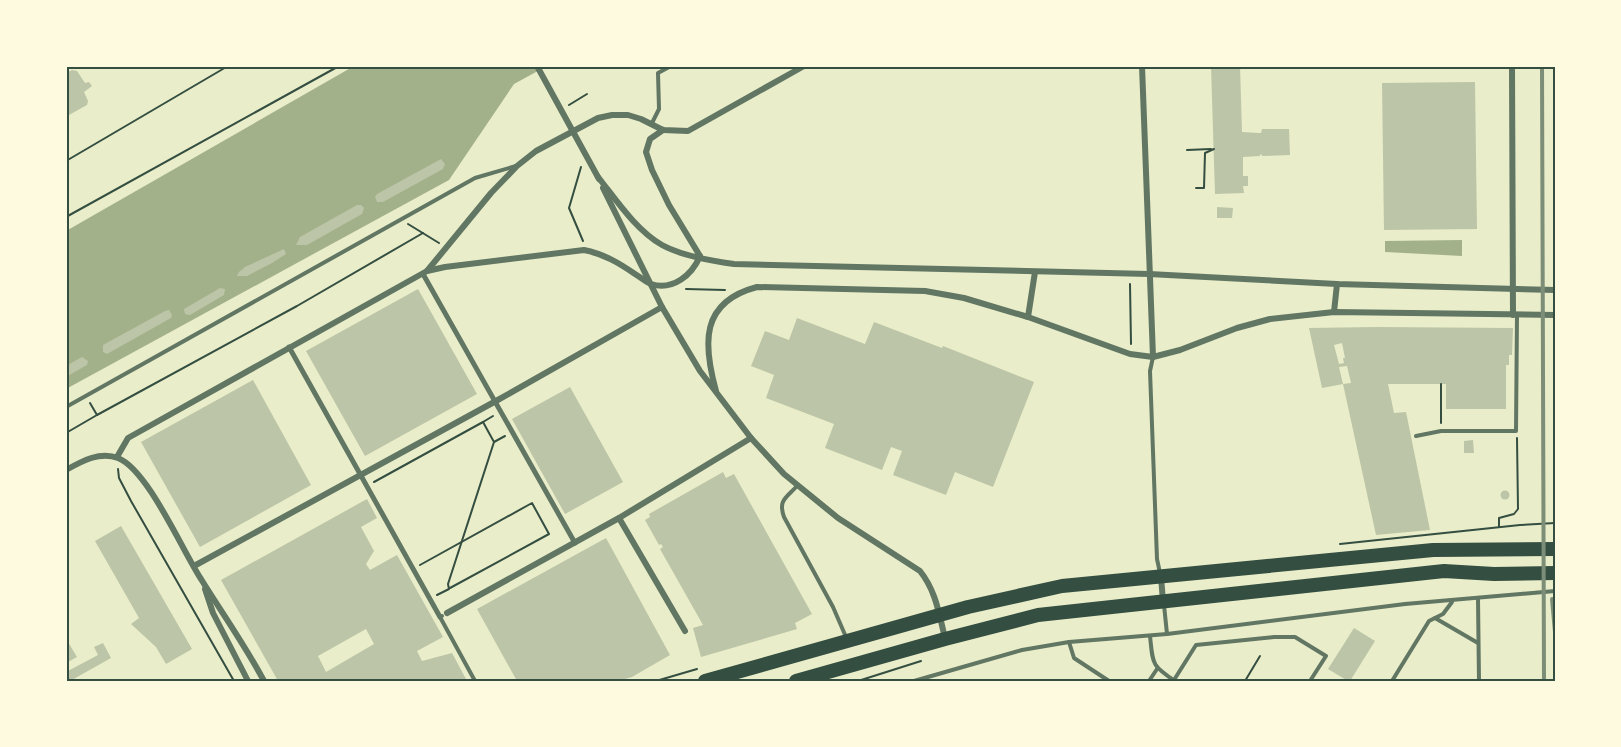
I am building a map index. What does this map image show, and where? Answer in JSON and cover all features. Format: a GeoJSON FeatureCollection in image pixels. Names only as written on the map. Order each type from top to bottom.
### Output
{"type":"FeatureCollection","features":[{"type":"Feature","properties":{"kind":"main road"},"geometry":{"type":"LineString","coordinates":[[705,681],[993,600],[1062,586],[1433,550],[1555,549]]}},
{"type":"Feature","properties":{"kind":"main road"},"geometry":{"type":"LineString","coordinates":[[796,681],[1038,615],[1444,571],[1494,574],[1555,573]]}},
{"type":"Feature","properties":{"kind":"street"},"geometry":{"type":"LineString","coordinates":[[537,66],[590,161],[662,307],[700,371],[751,438],[797,486],[856,531],[920,571],[929,582],[945,639]]}},
{"type":"Feature","properties":{"kind":"street"},"geometry":{"type":"LineString","coordinates":[[425,272],[491,193],[517,166],[536,151],[598,118],[612,114],[628,115],[652,123],[663,130],[687,131],[804,66]]}},
{"type":"Feature","properties":{"kind":"street"},"geometry":{"type":"LineString","coordinates":[[1142,66],[1153,357]]}},
{"type":"Feature","properties":{"kind":"street"},"geometry":{"type":"LineString","coordinates":[[1512,66],[1515,315]]}},
{"type":"Feature","properties":{"kind":"street"},"geometry":{"type":"LineString","coordinates":[[663,130],[650,139],[646,152],[669,205],[700,256]]}},
{"type":"Feature","properties":{"kind":"street"},"geometry":{"type":"LineString","coordinates":[[598,177],[638,226],[661,244],[679,252],[734,264],[1149,274],[1337,284],[1555,290]]}},
{"type":"Feature","properties":{"kind":"street"},"geometry":{"type":"LineString","coordinates":[[117,458],[128,438],[425,272],[445,267],[584,250],[597,252],[651,283],[662,286],[673,284],[692,272],[700,256]]}},
{"type":"Feature","properties":{"kind":"street"},"geometry":{"type":"LineString","coordinates":[[425,272],[575,543]]}},
{"type":"Feature","properties":{"kind":"street"},"geometry":{"type":"LineString","coordinates":[[1028,317],[1035,272]]}},
{"type":"Feature","properties":{"kind":"street"},"geometry":{"type":"LineString","coordinates":[[1334,312],[1337,284]]}},
{"type":"Feature","properties":{"kind":"street"},"geometry":{"type":"LineString","coordinates":[[716,391],[708,363],[706,340],[711,322],[720,308],[741,291],[757,287],[925,291],[964,298],[1028,317],[1130,354],[1153,357],[1270,319],[1334,312],[1555,315]]}},
{"type":"Feature","properties":{"kind":"street"},"geometry":{"type":"LineString","coordinates":[[194,566],[496,401],[662,307]]}},
{"type":"Feature","properties":{"kind":"street"},"geometry":{"type":"LineString","coordinates":[[289,347],[440,617]]}},
{"type":"Feature","properties":{"kind":"street"},"geometry":{"type":"LineString","coordinates":[[447,613],[619,518],[751,438]]}},
{"type":"Feature","properties":{"kind":"street"},"geometry":{"type":"LineString","coordinates":[[67,469],[92,457],[117,458],[134,469],[156,501],[194,566],[213,613],[248,680],[257,681]]}},
{"type":"Feature","properties":{"kind":"street"},"geometry":{"type":"LineString","coordinates":[[619,518],[685,631]]}},
{"type":"Feature","properties":{"kind":"street"},"geometry":{"type":"LineString","coordinates":[[1161,577],[1164,601]]}},
{"type":"Feature","properties":{"kind":"street"},"geometry":{"type":"LineString","coordinates":[[200,578],[229,620],[264,681]]}},
{"type":"Feature","properties":{"kind":"lane"},"geometry":{"type":"LineString","coordinates":[[652,123],[659,109],[658,73],[671,66]]}},
{"type":"Feature","properties":{"kind":"lane"},"geometry":{"type":"LineString","coordinates":[[66,406],[475,178],[517,166]]}},
{"type":"Feature","properties":{"kind":"lane"},"geometry":{"type":"LineString","coordinates":[[1416,436],[1441,430],[1516,431],[1515,315]]}},
{"type":"Feature","properties":{"kind":"lane"},"geometry":{"type":"LineString","coordinates":[[1153,357],[1150,371],[1155,523],[1157,566],[1161,577]]}},
{"type":"Feature","properties":{"kind":"lane"},"geometry":{"type":"LineString","coordinates":[[797,486],[782,502],[783,517],[832,607],[847,640]]}},
{"type":"Feature","properties":{"kind":"lane"},"geometry":{"type":"LineString","coordinates":[[914,681],[1022,650],[1069,642],[1167,634],[1405,604],[1555,591]]}},
{"type":"Feature","properties":{"kind":"lane"},"geometry":{"type":"LineString","coordinates":[[1478,599],[1479,681]]}},
{"type":"Feature","properties":{"kind":"lane"},"geometry":{"type":"LineString","coordinates":[[1164,601],[1167,634]]}},
{"type":"Feature","properties":{"kind":"lane"},"geometry":{"type":"LineString","coordinates":[[1392,681],[1429,621],[1443,614],[1452,601]]}},
{"type":"Feature","properties":{"kind":"lane"},"geometry":{"type":"LineString","coordinates":[[447,613],[440,617],[475,681]]}},
{"type":"Feature","properties":{"kind":"lane"},"geometry":{"type":"LineString","coordinates":[[1435,618],[1478,644]]}},
{"type":"Feature","properties":{"kind":"lane"},"geometry":{"type":"LineString","coordinates":[[1149,636],[1152,657],[1157,669],[1175,680],[1196,645],[1295,637],[1326,656],[1310,681]]}},
{"type":"Feature","properties":{"kind":"lane"},"geometry":{"type":"LineString","coordinates":[[1069,642],[1074,658],[1109,681]]}},
{"type":"Feature","properties":{"kind":"lane"},"geometry":{"type":"LineString","coordinates":[[1149,681],[1157,669]]}},
{"type":"Feature","properties":{"kind":"path"},"geometry":{"type":"LineString","coordinates":[[66,161],[228,66]]}},
{"type":"Feature","properties":{"kind":"path"},"geometry":{"type":"LineString","coordinates":[[66,217],[339,66]]}},
{"type":"Feature","properties":{"kind":"path"},"geometry":{"type":"LineString","coordinates":[[571,103],[587,94]]}},
{"type":"Feature","properties":{"kind":"path"},"geometry":{"type":"LineString","coordinates":[[1187,150],[1214,149],[1205,153],[1204,188],[1196,188]]}},
{"type":"Feature","properties":{"kind":"path"},"geometry":{"type":"LineString","coordinates":[[584,250],[584,242],[569,208],[582,162],[590,161]]}},
{"type":"Feature","properties":{"kind":"path"},"geometry":{"type":"LineString","coordinates":[[401,219],[442,245]]}},
{"type":"Feature","properties":{"kind":"path"},"geometry":{"type":"LineString","coordinates":[[66,433],[297,306],[423,233]]}},
{"type":"Feature","properties":{"kind":"path"},"geometry":{"type":"LineString","coordinates":[[1130,281],[1131,344]]}},
{"type":"Feature","properties":{"kind":"path"},"geometry":{"type":"LineString","coordinates":[[673,284],[681,289],[741,291]]}},
{"type":"Feature","properties":{"kind":"path"},"geometry":{"type":"LineString","coordinates":[[1441,384],[1441,423]]}},
{"type":"Feature","properties":{"kind":"path"},"geometry":{"type":"LineString","coordinates":[[86,395],[97,415]]}},
{"type":"Feature","properties":{"kind":"path"},"geometry":{"type":"LineString","coordinates":[[373,483],[483,422],[494,442],[448,585],[449,589]]}},
{"type":"Feature","properties":{"kind":"path"},"geometry":{"type":"LineString","coordinates":[[1499,527],[1499,518],[1514,514],[1518,509],[1516,431]]}},
{"type":"Feature","properties":{"kind":"path"},"geometry":{"type":"LineString","coordinates":[[117,458],[118,478],[234,681]]}},
{"type":"Feature","properties":{"kind":"path"},"geometry":{"type":"LineString","coordinates":[[413,570],[532,503],[549,534],[429,599]]}},
{"type":"Feature","properties":{"kind":"path"},"geometry":{"type":"LineString","coordinates":[[1245,681],[1260,656]]}},
{"type":"Feature","properties":{"kind":"path"},"geometry":{"type":"LineString","coordinates":[[858,681],[923,660]]}},
{"type":"Feature","properties":{"kind":"shaded area"},"geometry":{"type":"Polygon","coordinates":[[[354,66],[547,66],[514,84],[449,180],[66,389],[66,231],[354,66]]]}},
{"type":"Feature","properties":{"kind":"shaded area"},"geometry":{"type":"Polygon","coordinates":[[[1462,240],[1462,256],[1385,252],[1385,241],[1462,240]]]}},
{"type":"Feature","properties":{"kind":"building"},"geometry":{"type":"Polygon","coordinates":[[[1211,66],[1240,66],[1242,132],[1261,133],[1262,129],[1289,129],[1290,155],[1263,156],[1260,154],[1260,156],[1243,157],[1243,176],[1248,176],[1248,186],[1243,186],[1244,193],[1215,194],[1211,66]]]}},
{"type":"Feature","properties":{"kind":"building"},"geometry":{"type":"Polygon","coordinates":[[[72,70],[77,71],[85,83],[89,82],[92,86],[84,92],[88,101],[87,105],[66,115],[66,73],[72,70]]]}},
{"type":"Feature","properties":{"kind":"building"},"geometry":{"type":"Polygon","coordinates":[[[1475,82],[1477,229],[1384,230],[1382,83],[1475,82]]]}},
{"type":"Feature","properties":{"kind":"building"},"geometry":{"type":"Polygon","coordinates":[[[441,159],[445,164],[443,169],[383,202],[377,202],[375,197],[377,194],[441,159]]]}},
{"type":"Feature","properties":{"kind":"building"},"geometry":{"type":"Polygon","coordinates":[[[357,205],[364,208],[362,214],[307,245],[296,245],[300,237],[357,205]]]}},
{"type":"Feature","properties":{"kind":"building"},"geometry":{"type":"Polygon","coordinates":[[[1217,207],[1233,208],[1232,218],[1217,218],[1217,207]]]}},
{"type":"Feature","properties":{"kind":"building"},"geometry":{"type":"Polygon","coordinates":[[[284,249],[286,254],[272,263],[247,276],[237,276],[245,267],[284,249]]]}},
{"type":"Feature","properties":{"kind":"building"},"geometry":{"type":"Polygon","coordinates":[[[220,288],[225,289],[224,295],[190,315],[185,314],[184,309],[220,288]]]}},
{"type":"Feature","properties":{"kind":"building"},"geometry":{"type":"Polygon","coordinates":[[[418,289],[477,394],[365,456],[306,351],[418,289]]]}},
{"type":"Feature","properties":{"kind":"building"},"geometry":{"type":"Polygon","coordinates":[[[169,310],[171,318],[107,354],[103,352],[103,345],[169,310]]]}},
{"type":"Feature","properties":{"kind":"building"},"geometry":{"type":"Polygon","coordinates":[[[797,318],[865,344],[874,322],[1034,382],[993,487],[955,472],[946,495],[893,475],[902,451],[891,447],[882,470],[825,448],[834,424],[766,398],[774,375],[751,366],[765,331],[789,340],[797,318]]]}},
{"type":"Feature","properties":{"kind":"building"},"geometry":{"type":"Polygon","coordinates":[[[1309,328],[1513,328],[1512,355],[1509,355],[1509,365],[1506,365],[1506,409],[1446,409],[1446,384],[1388,384],[1394,413],[1406,412],[1430,530],[1376,535],[1343,384],[1322,388],[1309,328]],[[1342,343],[1334,345],[1339,364],[1344,363],[1343,358],[1345,358],[1342,343]],[[1347,366],[1339,367],[1343,384],[1351,383],[1347,366]]]}},
{"type":"Feature","properties":{"kind":"building"},"geometry":{"type":"Polygon","coordinates":[[[82,357],[88,361],[87,365],[66,377],[66,366],[82,357]]]}},
{"type":"Feature","properties":{"kind":"building"},"geometry":{"type":"Polygon","coordinates":[[[253,380],[311,485],[200,547],[141,442],[253,380]]]}},
{"type":"Feature","properties":{"kind":"building"},"geometry":{"type":"Polygon","coordinates":[[[570,387],[623,482],[565,514],[512,419],[570,387]]]}},
{"type":"Feature","properties":{"kind":"building"},"geometry":{"type":"Polygon","coordinates":[[[1473,440],[1474,453],[1464,453],[1464,441],[1473,440]]]}},
{"type":"Feature","properties":{"kind":"building"},"geometry":{"type":"Polygon","coordinates":[[[723,472],[726,478],[734,474],[812,614],[795,623],[797,629],[701,657],[693,628],[703,625],[660,549],[663,547],[659,545],[645,520],[650,517],[649,514],[723,472]]]}},
{"type":"Feature","properties":{"kind":"building"},"geometry":{"type":"Polygon","coordinates":[[[1505,491],[1509,495],[1505,499],[1501,495],[1505,491]]]}},
{"type":"Feature","properties":{"kind":"building"},"geometry":{"type":"Polygon","coordinates":[[[367,499],[377,518],[361,527],[374,551],[366,564],[370,570],[397,555],[443,637],[417,651],[422,661],[452,653],[467,681],[278,681],[221,580],[367,499]],[[366,629],[318,656],[326,672],[374,644],[366,629]]]}},
{"type":"Feature","properties":{"kind":"building"},"geometry":{"type":"Polygon","coordinates":[[[121,526],[192,649],[166,664],[156,647],[131,624],[139,618],[95,541],[121,526]]]}},
{"type":"Feature","properties":{"kind":"building"},"geometry":{"type":"Polygon","coordinates":[[[606,538],[670,655],[632,677],[618,681],[517,681],[477,609],[606,538]]]}},
{"type":"Feature","properties":{"kind":"building"},"geometry":{"type":"Polygon","coordinates":[[[1354,628],[1375,641],[1348,681],[1328,669],[1354,628]]]}},
{"type":"Feature","properties":{"kind":"building"},"geometry":{"type":"Polygon","coordinates":[[[68,642],[77,657],[66,663],[66,643],[68,642]]]}},
{"type":"Feature","properties":{"kind":"building"},"geometry":{"type":"Polygon","coordinates":[[[103,643],[111,658],[70,681],[66,681],[66,672],[98,655],[94,647],[103,643]]]}},
{"type":"Feature","properties":{"kind":"railway"},"geometry":{"type":"LineString","coordinates":[[1542,66],[1544,681]]}},
{"type":"Feature","properties":{"kind":"railway"},"geometry":{"type":"LineString","coordinates":[[1552,599],[1555,632]]}}]}
